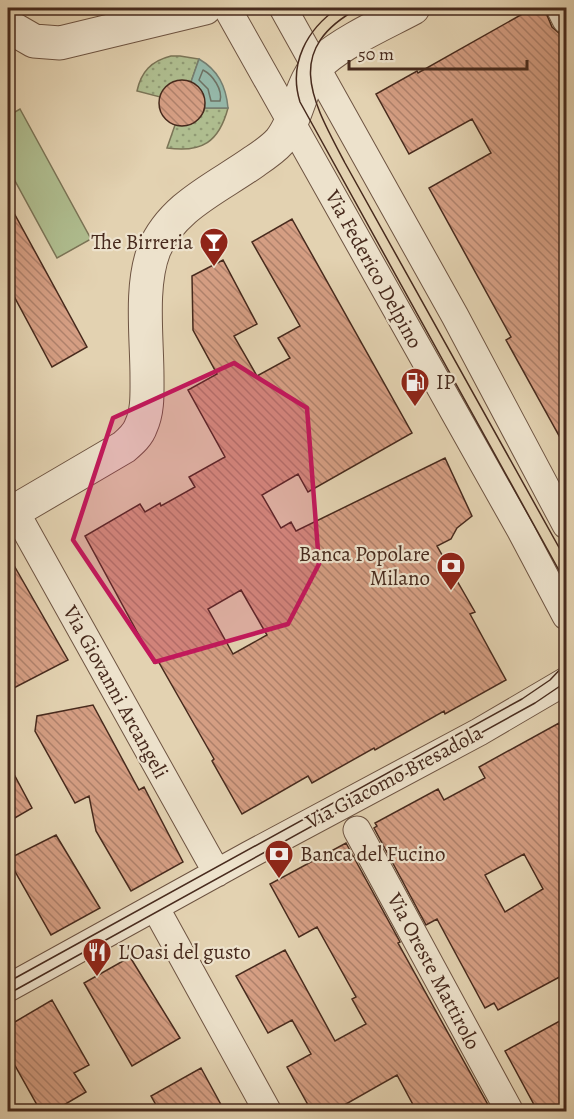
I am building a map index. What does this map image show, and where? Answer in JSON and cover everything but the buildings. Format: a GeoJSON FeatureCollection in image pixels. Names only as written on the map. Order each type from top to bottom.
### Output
{"type":"FeatureCollection","features":[{"type":"Feature","properties":{"kind":"street"},"geometry":{"type":"LineString","coordinates":[[8,26],[34,41],[52,44],[205,8]]}},
{"type":"Feature","properties":{"kind":"street","name":"Via Federico Delpino"},"geometry":{"type":"LineString","coordinates":[[227,8],[567,616]]}},
{"type":"Feature","properties":{"kind":"street"},"geometry":{"type":"LineString","coordinates":[[283,8],[565,518]]}},
{"type":"Feature","properties":{"kind":"street"},"geometry":{"type":"LineString","coordinates":[[11,513],[117,452],[136,436],[141,428],[146,410],[149,265],[159,239],[169,224],[181,212],[268,152],[283,137],[316,67],[332,54],[413,8]]}},
{"type":"Feature","properties":{"kind":"street"},"geometry":{"type":"LineString","coordinates":[[560,8],[567,20]]}},
{"type":"Feature","properties":{"kind":"street","name":"Via Giovanni Arcangeli"},"geometry":{"type":"LineString","coordinates":[[11,513],[223,870]]}},
{"type":"Feature","properties":{"kind":"street","name":"Via Giacomo Bresadola"},"geometry":{"type":"LineString","coordinates":[[154,907],[479,732],[563,683]]}},
{"type":"Feature","properties":{"kind":"street","name":"Via Oreste Mattirolo"},"geometry":{"type":"LineString","coordinates":[[357,830],[510,1112]]}},
{"type":"Feature","properties":{"kind":"street"},"geometry":{"type":"LineString","coordinates":[[8,988],[154,907],[268,1112]]}},
{"type":"Feature","properties":{"kind":"highlighted area"},"geometry":{"type":"Polygon","coordinates":[[[234,363],[307,408],[319,564],[288,624],[155,662],[73,540],[113,418],[234,363]]]}},
{"type":"Feature","properties":{"kind":"shaded area"},"geometry":{"type":"Polygon","coordinates":[[[171,56],[199,59],[191,82],[181,81],[173,84],[160,97],[137,91],[141,78],[148,68],[171,56]]]}},
{"type":"Feature","properties":{"kind":"shaded area"},"geometry":{"type":"Polygon","coordinates":[[[205,108],[228,108],[220,129],[214,137],[199,147],[167,148],[175,125],[194,122],[205,108]]]}},
{"type":"Feature","properties":{"kind":"shaded area"},"geometry":{"type":"Polygon","coordinates":[[[20,109],[91,239],[57,258],[8,168],[8,116],[20,109]]]}},
{"type":"Feature","properties":{"kind":"water"},"geometry":{"type":"Polygon","coordinates":[[[199,59],[206,63],[220,79],[228,108],[205,108],[202,92],[191,82],[199,59]]]}},
{"type":"Feature","properties":{"kind":"tram line"},"geometry":{"type":"LineString","coordinates":[[338,8],[317,26],[303,49],[297,74],[300,102],[566,583]]}},
{"type":"Feature","properties":{"kind":"tram line"},"geometry":{"type":"LineString","coordinates":[[359,8],[335,24],[319,41],[312,59],[311,78],[315,98],[345,163],[566,560]]}},
{"type":"Feature","properties":{"kind":"tram line"},"geometry":{"type":"LineString","coordinates":[[8,982],[522,699],[550,680],[566,663]]}},
{"type":"Feature","properties":{"kind":"tram line"},"geometry":{"type":"LineString","coordinates":[[8,994],[535,703],[566,682]]}},
{"type":"Feature","properties":{"kind":"place","name":"The Birreria"},"geometry":{"type":"Point","coordinates":[214,268]}},
{"type":"Feature","properties":{"kind":"place","name":"IP"},"geometry":{"type":"Point","coordinates":[415,408]}},
{"type":"Feature","properties":{"kind":"place","name":"Banca Popolare Milano"},"geometry":{"type":"Point","coordinates":[451,592]}},
{"type":"Feature","properties":{"kind":"place","name":"Banca del Fucino"},"geometry":{"type":"Point","coordinates":[279,880]}},
{"type":"Feature","properties":{"kind":"place","name":"L'Oasi del gusto"},"geometry":{"type":"Point","coordinates":[97,978]}}]}
